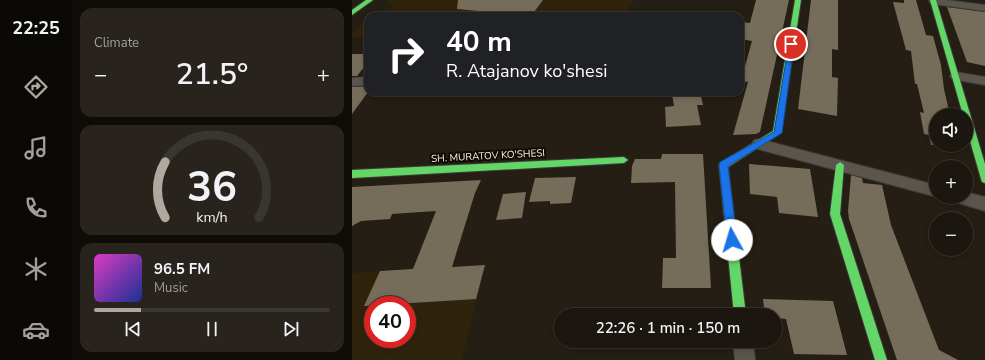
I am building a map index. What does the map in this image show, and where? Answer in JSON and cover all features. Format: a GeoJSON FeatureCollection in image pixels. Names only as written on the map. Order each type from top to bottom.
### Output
{"type":"FeatureCollection","features":[{"type":"Feature","properties":{"kind":"street"},"geometry":{"type":"LineString","coordinates":[[352,13],[370,0]]}},
{"type":"Feature","properties":{"kind":"street"},"geometry":{"type":"LineString","coordinates":[[739,308],[723,165],[778,133],[798,0]]}},
{"type":"Feature","properties":{"kind":"street"},"geometry":{"type":"LineString","coordinates":[[985,8],[933,0],[985,179]]}},
{"type":"Feature","properties":{"kind":"street"},"geometry":{"type":"LineString","coordinates":[[956,76],[985,81]]}},
{"type":"Feature","properties":{"kind":"street"},"geometry":{"type":"LineString","coordinates":[[352,82],[364,81]]}},
{"type":"Feature","properties":{"kind":"street"},"geometry":{"type":"LineString","coordinates":[[759,144],[929,189]]}},
{"type":"Feature","properties":{"kind":"street","name":"SH. MURATOV KO'SHESI"},"geometry":{"type":"LineString","coordinates":[[352,174],[624,160]]}},
{"type":"Feature","properties":{"kind":"street"},"geometry":{"type":"LineString","coordinates":[[840,165],[835,214],[881,360]]}},
{"type":"Feature","properties":{"kind":"street"},"geometry":{"type":"LineString","coordinates":[[973,201],[985,204]]}},
{"type":"Feature","properties":{"kind":"street"},"geometry":{"type":"LineString","coordinates":[[744,348],[745,360]]}},
{"type":"Feature","properties":{"kind":"shaded area"},"geometry":{"type":"Polygon","coordinates":[[[390,0],[633,0],[625,12],[387,12],[395,5],[385,4],[390,0]]]}},
{"type":"Feature","properties":{"kind":"shaded area"},"geometry":{"type":"Polygon","coordinates":[[[364,22],[364,37],[352,37],[352,33],[364,22]]]}},
{"type":"Feature","properties":{"kind":"shaded area"},"geometry":{"type":"Polygon","coordinates":[[[485,265],[462,360],[352,360],[352,273],[485,265]]]}},
{"type":"Feature","properties":{"kind":"building"},"geometry":{"type":"Polygon","coordinates":[[[458,0],[543,0],[534,12],[489,12],[457,9],[458,0]]]}},
{"type":"Feature","properties":{"kind":"building"},"geometry":{"type":"Polygon","coordinates":[[[756,0],[789,0],[760,132],[756,134],[733,135],[748,82],[744,81],[744,70],[752,41],[744,40],[744,22],[750,23],[756,0]]]}},
{"type":"Feature","properties":{"kind":"building"},"geometry":{"type":"Polygon","coordinates":[[[811,0],[838,0],[838,50],[832,49],[832,77],[838,78],[837,116],[798,109],[811,0]]]}},
{"type":"Feature","properties":{"kind":"building"},"geometry":{"type":"Polygon","coordinates":[[[904,0],[916,0],[926,35],[933,36],[941,65],[948,108],[929,108],[929,135],[924,134],[920,112],[924,113],[917,84],[915,84],[911,51],[906,50],[893,2],[904,3],[904,0]]]}},
{"type":"Feature","properties":{"kind":"building"},"geometry":{"type":"Polygon","coordinates":[[[947,7],[985,12],[985,66],[967,62],[947,7]]]}},
{"type":"Feature","properties":{"kind":"building"},"geometry":{"type":"Polygon","coordinates":[[[352,54],[364,54],[364,67],[357,76],[352,76],[352,54]]]}},
{"type":"Feature","properties":{"kind":"building"},"geometry":{"type":"Polygon","coordinates":[[[364,86],[365,96],[352,114],[352,87],[364,86]]]}},
{"type":"Feature","properties":{"kind":"building"},"geometry":{"type":"Polygon","coordinates":[[[672,96],[701,96],[703,105],[697,105],[701,125],[666,127],[665,107],[674,106],[672,96]]]}},
{"type":"Feature","properties":{"kind":"building"},"geometry":{"type":"Polygon","coordinates":[[[662,154],[703,154],[711,288],[662,288],[663,258],[676,258],[675,182],[631,183],[632,166],[635,159],[661,159],[662,154]]]}},
{"type":"Feature","properties":{"kind":"building"},"geometry":{"type":"Polygon","coordinates":[[[749,164],[810,169],[818,217],[779,213],[777,197],[750,194],[749,164]]]}},
{"type":"Feature","properties":{"kind":"building"},"geometry":{"type":"Polygon","coordinates":[[[851,175],[862,178],[863,183],[882,185],[891,225],[939,350],[958,360],[897,360],[849,219],[848,211],[851,175]]]}},
{"type":"Feature","properties":{"kind":"building"},"geometry":{"type":"Polygon","coordinates":[[[576,177],[571,203],[550,204],[550,201],[529,202],[535,178],[576,177]]]}},
{"type":"Feature","properties":{"kind":"building"},"geometry":{"type":"Polygon","coordinates":[[[481,180],[475,193],[452,267],[485,265],[476,299],[416,303],[416,296],[369,296],[380,271],[413,269],[436,211],[392,214],[390,219],[361,221],[352,226],[352,187],[481,180]]]}},
{"type":"Feature","properties":{"kind":"building"},"geometry":{"type":"Polygon","coordinates":[[[526,192],[522,218],[496,220],[503,194],[526,192]]]}},
{"type":"Feature","properties":{"kind":"building"},"geometry":{"type":"Polygon","coordinates":[[[763,299],[833,301],[847,355],[794,354],[786,319],[782,319],[782,308],[764,308],[763,299]]]}},
{"type":"Feature","properties":{"kind":"traffic: fast"},"geometry":{"type":"LineString","coordinates":[[352,13],[370,0]]}},
{"type":"Feature","properties":{"kind":"traffic: fast"},"geometry":{"type":"LineString","coordinates":[[739,308],[723,165],[777,133],[798,0]]}},
{"type":"Feature","properties":{"kind":"traffic: fast"},"geometry":{"type":"LineString","coordinates":[[933,0],[985,179]]}},
{"type":"Feature","properties":{"kind":"traffic: fast"},"geometry":{"type":"LineString","coordinates":[[352,174],[624,160]]}},
{"type":"Feature","properties":{"kind":"traffic: fast"},"geometry":{"type":"LineString","coordinates":[[840,165],[835,214],[881,360]]}},
{"type":"Feature","properties":{"kind":"route"},"geometry":{"type":"LineString","coordinates":[[732,240],[723,165],[778,133],[791,44]]}}]}
